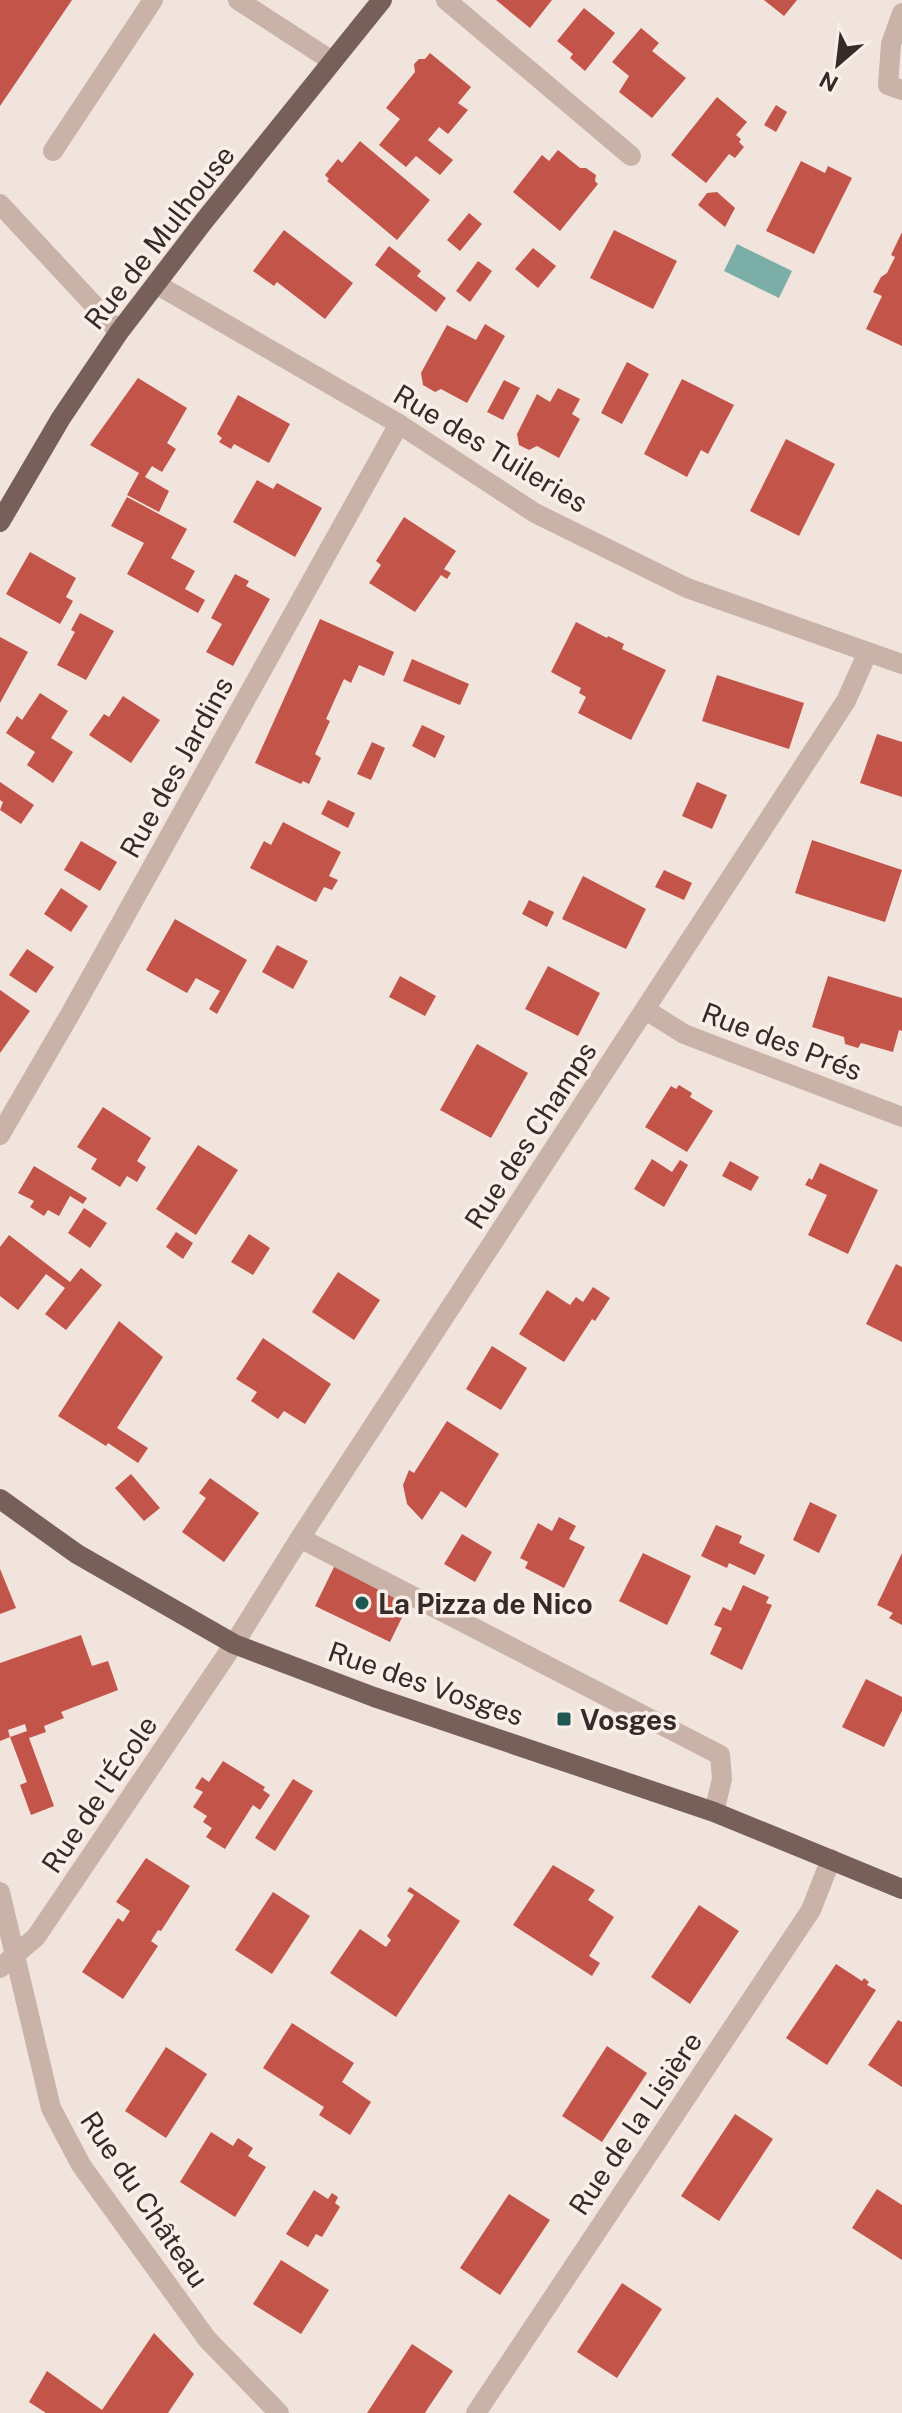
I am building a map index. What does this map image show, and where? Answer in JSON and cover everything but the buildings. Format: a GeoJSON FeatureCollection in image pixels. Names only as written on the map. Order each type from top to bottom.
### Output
{"type":"FeatureCollection","features":[{"type":"Feature","properties":{"kind":"main road","name":"Rue de Mulhouse"},"geometry":{"type":"LineString","coordinates":[[0,522],[61,418],[119,332],[382,0]]}},
{"type":"Feature","properties":{"kind":"main road","name":"Rue des Vosges"},"geometry":{"type":"LineString","coordinates":[[0,1499],[77,1554],[234,1644],[374,1697],[714,1812],[902,1889]]}},
{"type":"Feature","properties":{"kind":"street"},"geometry":{"type":"LineString","coordinates":[[53,151],[153,0]]}},
{"type":"Feature","properties":{"kind":"street"},"geometry":{"type":"LineString","coordinates":[[238,0],[262,6],[332,61]]}},
{"type":"Feature","properties":{"kind":"street"},"geometry":{"type":"LineString","coordinates":[[446,0],[631,156]]}},
{"type":"Feature","properties":{"kind":"street"},"geometry":{"type":"LineString","coordinates":[[895,87],[891,44],[902,13]]}},
{"type":"Feature","properties":{"kind":"street"},"geometry":{"type":"LineString","coordinates":[[0,204],[119,332]]}},
{"type":"Feature","properties":{"kind":"street","name":"Rue des Tuileries"},"geometry":{"type":"LineString","coordinates":[[156,284],[399,424],[535,513],[687,588],[902,664]]}},
{"type":"Feature","properties":{"kind":"street","name":"Rue des Jardins"},"geometry":{"type":"LineString","coordinates":[[0,1135],[399,424]]}},
{"type":"Feature","properties":{"kind":"street","name":"Rue des Champs"},"geometry":{"type":"LineString","coordinates":[[234,1644],[846,701],[867,654]]}},
{"type":"Feature","properties":{"kind":"street","name":"Rue des Prés"},"geometry":{"type":"LineString","coordinates":[[646,1010],[684,1034],[902,1117]]}},
{"type":"Feature","properties":{"kind":"street"},"geometry":{"type":"LineString","coordinates":[[300,1538],[720,1755],[722,1779],[714,1812]]}},
{"type":"Feature","properties":{"kind":"street","name":"Rue de l'École"},"geometry":{"type":"LineString","coordinates":[[0,1968],[36,1937],[234,1644]]}},
{"type":"Feature","properties":{"kind":"street","name":"Rue de la Lisière"},"geometry":{"type":"LineString","coordinates":[[476,2413],[811,1910],[831,1859]]}},
{"type":"Feature","properties":{"kind":"street","name":"Rue du Château"},"geometry":{"type":"LineString","coordinates":[[0,1892],[51,2108],[81,2165],[207,2339],[279,2413]]}},
{"type":"Feature","properties":{"kind":"water"},"geometry":{"type":"Polygon","coordinates":[[[737,244],[792,271],[779,298],[724,271],[737,244]]]}},
{"type":"Feature","properties":{"kind":"place","name":"La Pizza de Nico"},"geometry":{"type":"Point","coordinates":[362,1603]}},
{"type":"Feature","properties":{"kind":"place","name":"Vosges"},"geometry":{"type":"Point","coordinates":[564,1719]}}]}
